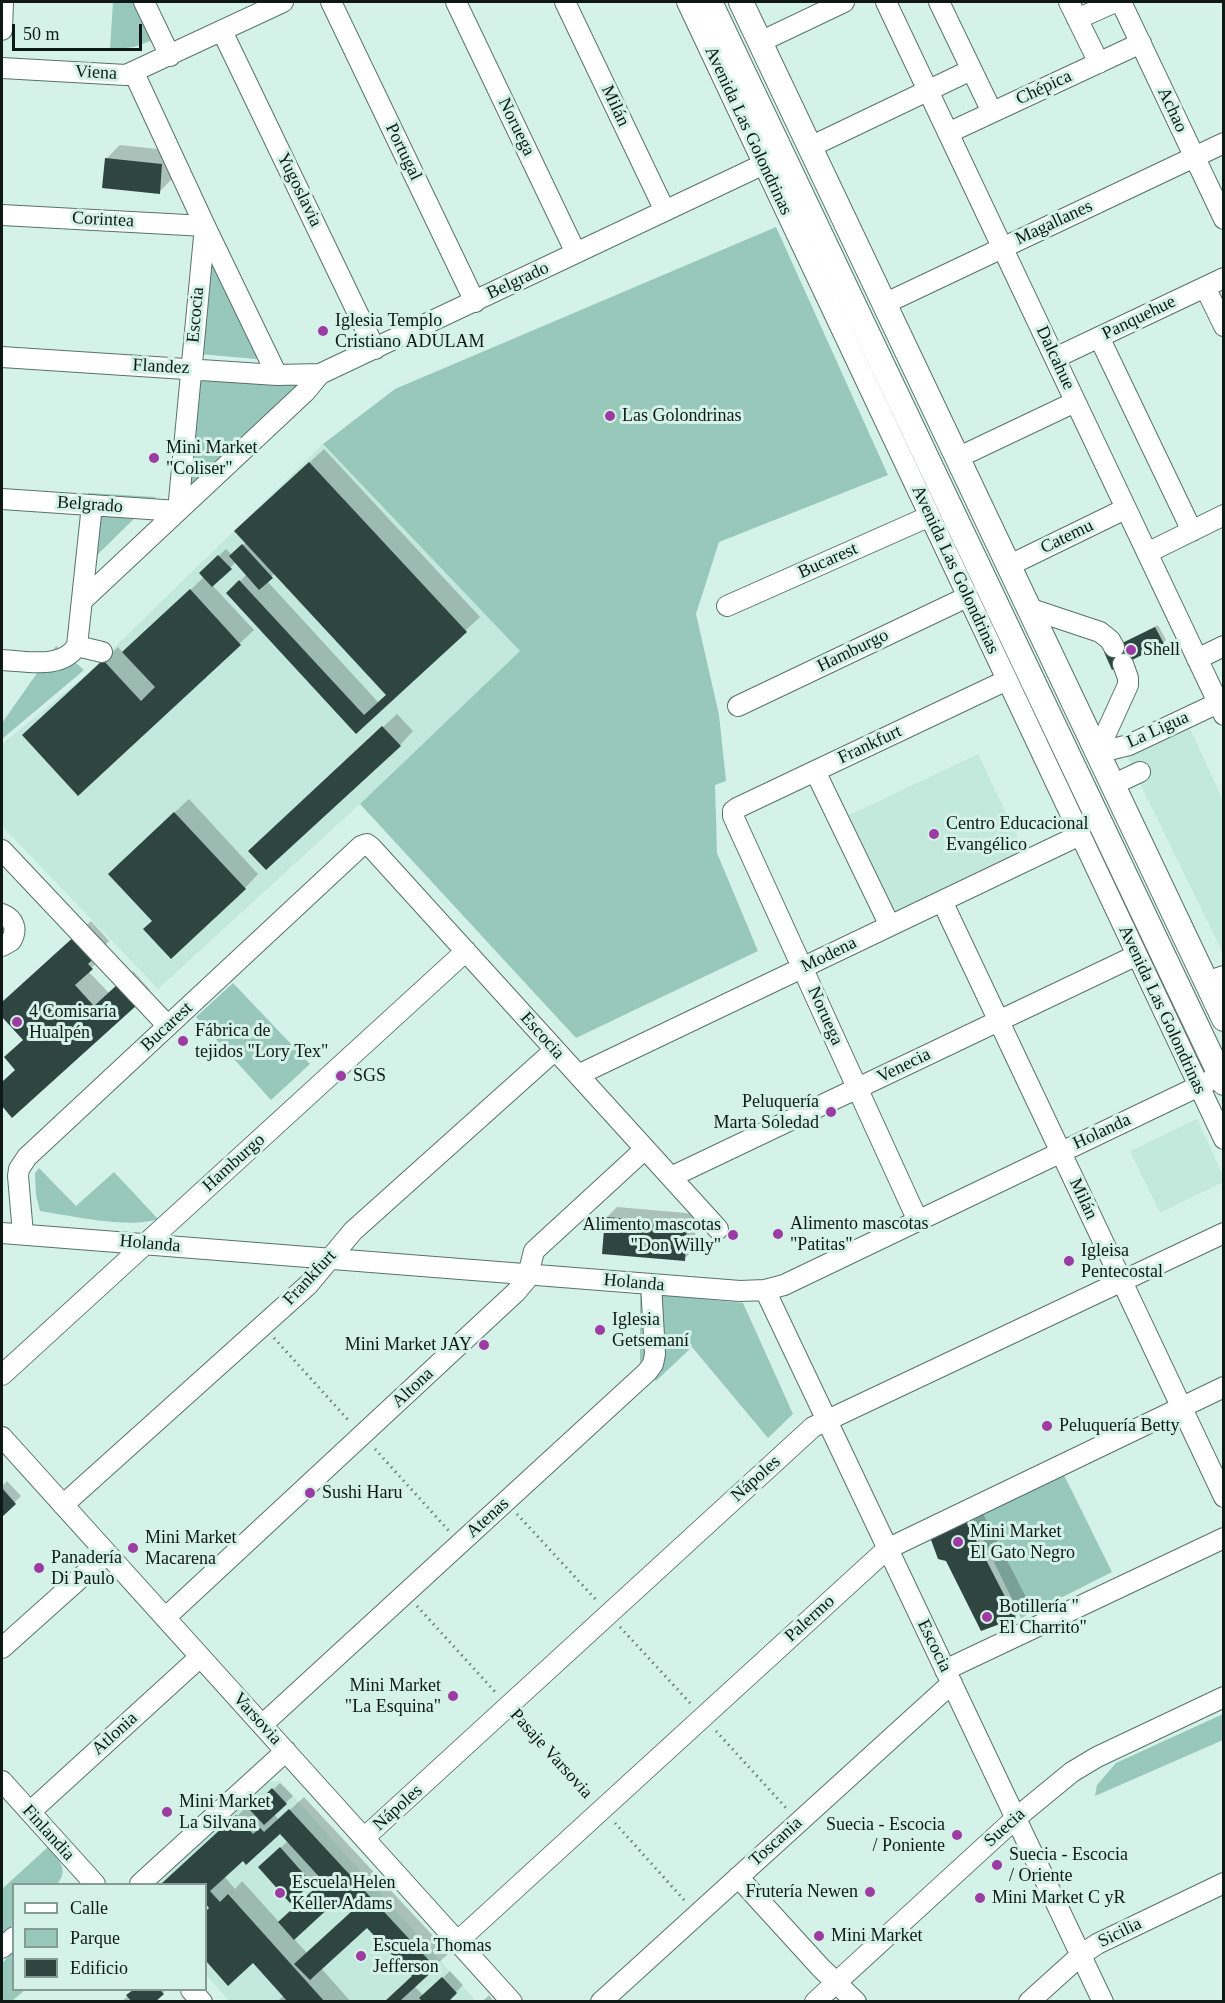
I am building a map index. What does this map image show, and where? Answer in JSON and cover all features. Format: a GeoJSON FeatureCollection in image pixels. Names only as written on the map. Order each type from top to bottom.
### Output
{"type":"FeatureCollection","features":[{"type":"Feature","properties":{"kind":"main road","name":"Avenida Las Golondrinas"},"geometry":{"type":"LineString","coordinates":[[710,2],[1222,1078]]}},
{"type":"Feature","properties":{"kind":"main road"},"geometry":{"type":"LineString","coordinates":[[741,2],[1112,785],[1215,979],[1224,1018]]}},
{"type":"Feature","properties":{"kind":"main road"},"geometry":{"type":"LineString","coordinates":[[1169,968],[1182,975],[1215,979]]}},
{"type":"Feature","properties":{"kind":"street"},"geometry":{"type":"LineString","coordinates":[[2,30],[3,2]]}},
{"type":"Feature","properties":{"kind":"street"},"geometry":{"type":"LineString","coordinates":[[144,2],[170,56]]}},
{"type":"Feature","properties":{"kind":"street","name":"Viena"},"geometry":{"type":"LineString","coordinates":[[2,68],[121,75],[134,73],[283,2]]}},
{"type":"Feature","properties":{"kind":"street","name":"Portugal"},"geometry":{"type":"LineString","coordinates":[[331,2],[475,302]]}},
{"type":"Feature","properties":{"kind":"street","name":"Noruega"},"geometry":{"type":"LineString","coordinates":[[456,2],[576,253]]}},
{"type":"Feature","properties":{"kind":"street","name":"Milán"},"geometry":{"type":"LineString","coordinates":[[566,2],[664,211]]}},
{"type":"Feature","properties":{"kind":"street","name":"Avenida Las Golondrinas"},"geometry":{"type":"LineString","coordinates":[[687,2],[1224,1139]]}},
{"type":"Feature","properties":{"kind":"street"},"geometry":{"type":"LineString","coordinates":[[760,42],[844,2]]}},
{"type":"Feature","properties":{"kind":"street","name":"Dalcahue"},"geometry":{"type":"LineString","coordinates":[[886,2],[1221,709]]}},
{"type":"Feature","properties":{"kind":"street"},"geometry":{"type":"LineString","coordinates":[[939,2],[992,112]]}},
{"type":"Feature","properties":{"kind":"street"},"geometry":{"type":"LineString","coordinates":[[1098,63],[1073,10],[1115,2]]}},
{"type":"Feature","properties":{"kind":"street","name":"Achao"},"geometry":{"type":"LineString","coordinates":[[1121,2],[1224,219]]}},
{"type":"Feature","properties":{"kind":"street","name":"Yugoslavia"},"geometry":{"type":"LineString","coordinates":[[222,31],[375,349]]}},
{"type":"Feature","properties":{"kind":"street","name":"Chépica"},"geometry":{"type":"LineString","coordinates":[[948,133],[1141,43]]}},
{"type":"Feature","properties":{"kind":"street"},"geometry":{"type":"LineString","coordinates":[[810,147],[971,70]]}},
{"type":"Feature","properties":{"kind":"street","name":"Escocia"},"geometry":{"type":"LineString","coordinates":[[134,73],[277,375]]}},
{"type":"Feature","properties":{"kind":"street","name":"Magallanes"},"geometry":{"type":"LineString","coordinates":[[884,304],[1224,143]]}},
{"type":"Feature","properties":{"kind":"street","name":"Belgrado"},"geometry":{"type":"LineString","coordinates":[[83,600],[305,392],[320,374],[764,164]]}},
{"type":"Feature","properties":{"kind":"street","name":"Corintea"},"geometry":{"type":"LineString","coordinates":[[2,214],[205,226]]}},
{"type":"Feature","properties":{"kind":"street","name":"Escocia"},"geometry":{"type":"LineString","coordinates":[[178,511],[205,226]]}},
{"type":"Feature","properties":{"kind":"street","name":"Panquehue"},"geometry":{"type":"LineString","coordinates":[[1055,358],[1224,278]]}},
{"type":"Feature","properties":{"kind":"street"},"geometry":{"type":"LineString","coordinates":[[1205,287],[1224,326]]}},
{"type":"Feature","properties":{"kind":"street"},"geometry":{"type":"LineString","coordinates":[[1100,337],[1192,531]]}},
{"type":"Feature","properties":{"kind":"street","name":"Flandez"},"geometry":{"type":"LineString","coordinates":[[2,357],[277,375],[320,374]]}},
{"type":"Feature","properties":{"kind":"street"},"geometry":{"type":"LineString","coordinates":[[957,458],[1076,402]]}},
{"type":"Feature","properties":{"kind":"street","name":"Belgrado"},"geometry":{"type":"LineString","coordinates":[[2,500],[178,511]]}},
{"type":"Feature","properties":{"kind":"street"},"geometry":{"type":"LineString","coordinates":[[2,660],[61,661],[73,653],[77,646],[83,600],[92,506]]}},
{"type":"Feature","properties":{"kind":"street","name":"Catemu"},"geometry":{"type":"LineString","coordinates":[[1008,566],[1125,508]]}},
{"type":"Feature","properties":{"kind":"street"},"geometry":{"type":"LineString","coordinates":[[1147,553],[1224,515]]}},
{"type":"Feature","properties":{"kind":"street","name":"Bucarest"},"geometry":{"type":"LineString","coordinates":[[727,606],[930,516]]}},
{"type":"Feature","properties":{"kind":"street","name":"Hamburgo"},"geometry":{"type":"LineString","coordinates":[[738,706],[968,597]]}},
{"type":"Feature","properties":{"kind":"street"},"geometry":{"type":"LineString","coordinates":[[1028,608],[1100,632],[1110,640],[1118,656],[1128,678],[1128,685],[1097,753]]}},
{"type":"Feature","properties":{"kind":"street"},"geometry":{"type":"LineString","coordinates":[[77,646],[102,652]]}},
{"type":"Feature","properties":{"kind":"street"},"geometry":{"type":"LineString","coordinates":[[1197,659],[1224,646]]}},
{"type":"Feature","properties":{"kind":"street","name":"Frankfurt"},"geometry":{"type":"LineString","coordinates":[[733,812],[737,808],[1007,680]]}},
{"type":"Feature","properties":{"kind":"street","name":"La Ligua"},"geometry":{"type":"LineString","coordinates":[[1097,753],[1130,745],[1221,709]]}},
{"type":"Feature","properties":{"kind":"street"},"geometry":{"type":"LineString","coordinates":[[814,771],[890,926]]}},
{"type":"Feature","properties":{"kind":"street"},"geometry":{"type":"LineString","coordinates":[[1112,785],[1140,772]]}},
{"type":"Feature","properties":{"kind":"street","name":"Noruega"},"geometry":{"type":"LineString","coordinates":[[733,812],[918,1221]]}},
{"type":"Feature","properties":{"kind":"street","name":"Modena"},"geometry":{"type":"LineString","coordinates":[[578,1075],[1080,835]]}},
{"type":"Feature","properties":{"kind":"street","name":"Escocia"},"geometry":{"type":"LineString","coordinates":[[367,844],[717,1229]]}},
{"type":"Feature","properties":{"kind":"street","name":"Bucarest"},"geometry":{"type":"LineString","coordinates":[[23,1234],[18,1183],[19,1169],[23,1163],[361,846],[367,844]]}},
{"type":"Feature","properties":{"kind":"street"},"geometry":{"type":"LineString","coordinates":[[2,850],[168,1026]]}},
{"type":"Feature","properties":{"kind":"street"},"geometry":{"type":"LineString","coordinates":[[2,901],[8,918],[15,928],[11,941],[2,946]]}},
{"type":"Feature","properties":{"kind":"street","name":"Milán"},"geometry":{"type":"LineString","coordinates":[[942,901],[1224,1497]]}},
{"type":"Feature","properties":{"kind":"street","name":"Hamburgo"},"geometry":{"type":"LineString","coordinates":[[2,1375],[465,951]]}},
{"type":"Feature","properties":{"kind":"street","name":"Venecia"},"geometry":{"type":"LineString","coordinates":[[671,1177],[1137,955]]}},
{"type":"Feature","properties":{"kind":"street","name":"Frankfurt"},"geometry":{"type":"LineString","coordinates":[[63,1505],[308,1285],[328,1258],[353,1231],[555,1050]]}},
{"type":"Feature","properties":{"kind":"street","name":"Holanda"},"geometry":{"type":"LineString","coordinates":[[2,1233],[740,1291],[765,1290],[784,1284],[1199,1086],[1222,1078]]}},
{"type":"Feature","properties":{"kind":"street","name":"Altona"},"geometry":{"type":"LineString","coordinates":[[165,1618],[516,1292],[528,1274],[532,1255],[538,1247],[645,1149]]}},
{"type":"Feature","properties":{"kind":"street","name":"Nápoles"},"geometry":{"type":"LineString","coordinates":[[364,1838],[813,1427],[1224,1233]]}},
{"type":"Feature","properties":{"kind":"street","name":"Atenas"},"geometry":{"type":"LineString","coordinates":[[262,1725],[650,1368],[655,1354],[651,1284]]}},
{"type":"Feature","properties":{"kind":"street","name":"Escocia"},"geometry":{"type":"LineString","coordinates":[[765,1290],[1103,2001]]}},
{"type":"Feature","properties":{"kind":"street","name":"Palermo"},"geometry":{"type":"LineString","coordinates":[[458,1941],[887,1549],[1224,1387]]}},
{"type":"Feature","properties":{"kind":"street","name":"Varsovia"},"geometry":{"type":"LineString","coordinates":[[6,1451],[63,1505],[512,2001]]}},
{"type":"Feature","properties":{"kind":"street","name":"Toscania"},"geometry":{"type":"LineString","coordinates":[[601,2001],[799,1822],[948,1677],[1224,1538]]}},
{"type":"Feature","properties":{"kind":"street"},"geometry":{"type":"LineString","coordinates":[[2,1648],[107,1554]]}},
{"type":"Feature","properties":{"kind":"street","name":"Atlonia"},"geometry":{"type":"LineString","coordinates":[[30,1812],[200,1657]]}},
{"type":"Feature","properties":{"kind":"street","name":"Suecia"},"geometry":{"type":"LineString","coordinates":[[815,2001],[1016,1818],[1084,1764],[1224,1696]]}},
{"type":"Feature","properties":{"kind":"street"},"geometry":{"type":"LineString","coordinates":[[141,1883],[286,1752]]}},
{"type":"Feature","properties":{"kind":"street","name":"Finlandia"},"geometry":{"type":"LineString","coordinates":[[2,1781],[84,1880]]}},
{"type":"Feature","properties":{"kind":"street"},"geometry":{"type":"LineString","coordinates":[[738,1877],[821,1968],[856,2001]]}},
{"type":"Feature","properties":{"kind":"street","name":"Sicilia"},"geometry":{"type":"LineString","coordinates":[[1029,2001],[1096,1944],[1224,1884]]}},
{"type":"Feature","properties":{"kind":"path"},"geometry":{"type":"LineString","coordinates":[[506,1502],[799,1822]]}},
{"type":"Feature","properties":{"kind":"path","name":"Pasaje Varsovia"},"geometry":{"type":"LineString","coordinates":[[405,1594],[697,1914]]}},
{"type":"Feature","properties":{"kind":"shaded area"},"geometry":{"type":"Polygon","coordinates":[[[323,444],[520,651],[360,804],[158,989],[2,826],[2,744],[85,676],[323,444]]]}},
{"type":"Feature","properties":{"kind":"shaded area"},"geometry":{"type":"Polygon","coordinates":[[[1188,724],[1223,800],[1223,953],[1126,755],[1188,724]]]}},
{"type":"Feature","properties":{"kind":"shaded area","name":"Centro Educacional Evangélico"},"geometry":{"type":"Polygon","coordinates":[[[978,754],[1024,851],[891,914],[845,817],[978,754]]]}},
{"type":"Feature","properties":{"kind":"shaded area"},"geometry":{"type":"Polygon","coordinates":[[[1197,1119],[1223,1175],[1223,1182],[1160,1213],[1130,1151],[1197,1119]]]}},
{"type":"Feature","properties":{"kind":"shaded area","name":"Escuela Helen Keller Adams"},"geometry":{"type":"Polygon","coordinates":[[[280,1781],[476,2001],[229,2001],[207,1976],[207,1883],[154,1883],[266,1782],[280,1781]]]}},
{"type":"Feature","properties":{"kind":"green space"},"geometry":{"type":"Polygon","coordinates":[[[113,2],[138,2],[156,39],[134,47],[110,50],[113,2]]]}},
{"type":"Feature","properties":{"kind":"green space"},"geometry":{"type":"Polygon","coordinates":[[[776,227],[888,475],[719,542],[696,614],[719,715],[726,781],[715,785],[717,853],[758,951],[576,1038],[360,804],[520,651],[323,444],[395,389],[776,227]]]}},
{"type":"Feature","properties":{"kind":"green space"},"geometry":{"type":"Polygon","coordinates":[[[210,246],[267,360],[199,354],[210,246]]]}},
{"type":"Feature","properties":{"kind":"green space"},"geometry":{"type":"Polygon","coordinates":[[[199,381],[304,383],[189,489],[199,381]]]}},
{"type":"Feature","properties":{"kind":"green space"},"geometry":{"type":"Polygon","coordinates":[[[88,493],[156,497],[84,568],[88,493]]]}},
{"type":"Feature","properties":{"kind":"green space"},"geometry":{"type":"Polygon","coordinates":[[[56,646],[84,670],[2,739],[2,723],[56,646]]]}},
{"type":"Feature","properties":{"kind":"green space"},"geometry":{"type":"Polygon","coordinates":[[[233,983],[310,1064],[271,1100],[196,1017],[233,983]]]}},
{"type":"Feature","properties":{"kind":"green space"},"geometry":{"type":"Polygon","coordinates":[[[39,1168],[76,1206],[114,1172],[158,1219],[132,1223],[116,1222],[40,1211],[36,1195],[35,1173],[39,1168]]]}},
{"type":"Feature","properties":{"kind":"green space"},"geometry":{"type":"Polygon","coordinates":[[[640,1292],[743,1303],[793,1414],[768,1438],[692,1347],[656,1381],[640,1366],[640,1292]]]}},
{"type":"Feature","properties":{"kind":"green space"},"geometry":{"type":"Polygon","coordinates":[[[1062,1471],[1112,1572],[1021,1618],[971,1514],[1062,1471]]]}},
{"type":"Feature","properties":{"kind":"green space"},"geometry":{"type":"Polygon","coordinates":[[[1223,1714],[1223,1740],[1095,1796],[1097,1785],[1116,1763],[1223,1714]]]}},
{"type":"Feature","properties":{"kind":"green space"},"geometry":{"type":"Polygon","coordinates":[[[48,1847],[63,1869],[58,1883],[12,1883],[12,1925],[2,1935],[2,1889],[48,1847]]]}},
{"type":"Feature","properties":{"kind":"green space"},"geometry":{"type":"Polygon","coordinates":[[[12,1953],[12,1991],[24,1991],[12,2001],[2,2001],[2,1963],[12,1953]]]}},
{"type":"Feature","properties":{"kind":"building"},"geometry":{"type":"Polygon","coordinates":[[[105,158],[162,164],[160,194],[102,188],[105,158]]]}},
{"type":"Feature","properties":{"kind":"building"},"geometry":{"type":"Polygon","coordinates":[[[309,462],[467,632],[356,734],[226,593],[239,580],[364,715],[386,695],[234,531],[309,462]]]}},
{"type":"Feature","properties":{"kind":"building"},"geometry":{"type":"Polygon","coordinates":[[[242,544],[273,578],[259,590],[229,556],[242,544]]]}},
{"type":"Feature","properties":{"kind":"building"},"geometry":{"type":"Polygon","coordinates":[[[218,555],[232,569],[212,587],[199,573],[218,555]]]}},
{"type":"Feature","properties":{"kind":"building"},"geometry":{"type":"Polygon","coordinates":[[[190,589],[241,645],[78,796],[22,735],[103,660],[141,701],[155,687],[122,652],[190,589]]]}},
{"type":"Feature","properties":{"kind":"building","name":"Shell"},"geometry":{"type":"Polygon","coordinates":[[[1155,627],[1164,644],[1112,670],[1104,652],[1155,627]]]}},
{"type":"Feature","properties":{"kind":"building"},"geometry":{"type":"Polygon","coordinates":[[[382,726],[401,746],[266,870],[248,851],[382,726]]]}},
{"type":"Feature","properties":{"kind":"building"},"geometry":{"type":"Polygon","coordinates":[[[174,812],[246,889],[171,959],[143,929],[152,921],[108,874],[174,812]]]}},
{"type":"Feature","properties":{"kind":"building"},"geometry":{"type":"Polygon","coordinates":[[[77,934],[96,956],[88,964],[93,969],[75,985],[94,1006],[118,984],[137,1005],[12,1118],[2,1106],[2,1082],[15,1070],[4,1057],[23,1040],[2,1017],[2,1002],[77,934]]]}},
{"type":"Feature","properties":{"kind":"building"},"geometry":{"type":"Polygon","coordinates":[[[605,1217],[687,1223],[685,1261],[602,1254],[605,1217]]]}},
{"type":"Feature","properties":{"kind":"building"},"geometry":{"type":"Polygon","coordinates":[[[2,1488],[16,1504],[2,1517],[2,1488]]]}},
{"type":"Feature","properties":{"kind":"building"},"geometry":{"type":"Polygon","coordinates":[[[965,1519],[1016,1618],[981,1631],[946,1561],[938,1559],[930,1537],[965,1519]]]}},
{"type":"Feature","properties":{"kind":"building"},"geometry":{"type":"Polygon","coordinates":[[[272,1788],[287,1804],[264,1825],[250,1810],[272,1788]]]}},
{"type":"Feature","properties":{"kind":"building"},"geometry":{"type":"Polygon","coordinates":[[[289,1809],[436,1968],[401,2000],[402,2002],[384,2002],[412,1976],[367,1928],[310,1980],[294,1964],[352,1911],[345,1902],[336,1910],[332,1905],[294,1940],[278,1922],[323,1881],[280,1834],[246,1865],[243,1861],[210,1891],[220,1902],[228,1894],[325,2002],[288,2002],[253,1963],[228,1986],[207,1962],[207,1910],[209,1908],[207,1883],[162,1883],[236,1815],[253,1834],[260,1828],[264,1832],[289,1809]]]}},
{"type":"Feature","properties":{"kind":"building"},"geometry":{"type":"Polygon","coordinates":[[[280,1847],[312,1883],[290,1903],[258,1867],[280,1847]]]}},
{"type":"Feature","properties":{"kind":"building"},"geometry":{"type":"Polygon","coordinates":[[[442,1977],[457,1993],[448,2002],[423,2002],[419,1998],[442,1977]]]}},
{"type":"Feature","properties":{"kind":"building"},"geometry":{"type":"Polygon","coordinates":[[[132,1991],[161,1991],[164,1994],[155,2002],[132,2002],[126,1995],[132,1991]]]}},
{"type":"Feature","properties":{"kind":"place","name":"Iglesia Templo Cristiano ADULAM"},"geometry":{"type":"Point","coordinates":[323,331]}},
{"type":"Feature","properties":{"kind":"place","name":"Las Golondrinas"},"geometry":{"type":"Point","coordinates":[610,416]}},
{"type":"Feature","properties":{"kind":"place","name":"Mini Market \"Coliser\""},"geometry":{"type":"Point","coordinates":[154,458]}},
{"type":"Feature","properties":{"kind":"place","name":"Shell"},"geometry":{"type":"Point","coordinates":[1131,650]}},
{"type":"Feature","properties":{"kind":"place","name":"Centro Educacional Evangélico"},"geometry":{"type":"Point","coordinates":[934,834]}},
{"type":"Feature","properties":{"kind":"place","name":"4 Comisaría Hualpén"},"geometry":{"type":"Point","coordinates":[17,1022]}},
{"type":"Feature","properties":{"kind":"place","name":"Fábrica de tejidos \"Lory Tex\""},"geometry":{"type":"Point","coordinates":[183,1041]}},
{"type":"Feature","properties":{"kind":"place","name":"SGS"},"geometry":{"type":"Point","coordinates":[341,1076]}},
{"type":"Feature","properties":{"kind":"place","name":"Peluquería Marta Soledad"},"geometry":{"type":"Point","coordinates":[831,1112]}},
{"type":"Feature","properties":{"kind":"place","name":"Alimento mascotas \"Patitas\""},"geometry":{"type":"Point","coordinates":[778,1234]}},
{"type":"Feature","properties":{"kind":"place","name":"Alimento mascotas \"Don Willy\""},"geometry":{"type":"Point","coordinates":[733,1235]}},
{"type":"Feature","properties":{"kind":"place","name":"Igleisa Pentecostal"},"geometry":{"type":"Point","coordinates":[1069,1261]}},
{"type":"Feature","properties":{"kind":"place","name":"Iglesia Getsemaní"},"geometry":{"type":"Point","coordinates":[600,1330]}},
{"type":"Feature","properties":{"kind":"place","name":"Mini Market JAY"},"geometry":{"type":"Point","coordinates":[484,1345]}},
{"type":"Feature","properties":{"kind":"place","name":"Peluquería Betty"},"geometry":{"type":"Point","coordinates":[1047,1426]}},
{"type":"Feature","properties":{"kind":"place","name":"Sushi Haru"},"geometry":{"type":"Point","coordinates":[310,1493]}},
{"type":"Feature","properties":{"kind":"place","name":"Mini Market El Gato Negro"},"geometry":{"type":"Point","coordinates":[958,1542]}},
{"type":"Feature","properties":{"kind":"place","name":"Mini Market Macarena"},"geometry":{"type":"Point","coordinates":[133,1548]}},
{"type":"Feature","properties":{"kind":"place","name":"Panadería Di Paulo"},"geometry":{"type":"Point","coordinates":[39,1568]}},
{"type":"Feature","properties":{"kind":"place","name":"Botillería \" El Charrito\""},"geometry":{"type":"Point","coordinates":[987,1617]}},
{"type":"Feature","properties":{"kind":"place","name":"Mini Market \"La Esquina\""},"geometry":{"type":"Point","coordinates":[453,1696]}},
{"type":"Feature","properties":{"kind":"place","name":"Mini Market La Silvana"},"geometry":{"type":"Point","coordinates":[167,1812]}},
{"type":"Feature","properties":{"kind":"place","name":"Suecia - Escocia / Poniente"},"geometry":{"type":"Point","coordinates":[957,1835]}},
{"type":"Feature","properties":{"kind":"place","name":"Suecia - Escocia / Oriente"},"geometry":{"type":"Point","coordinates":[997,1865]}},
{"type":"Feature","properties":{"kind":"place","name":"Frutería Newen"},"geometry":{"type":"Point","coordinates":[870,1892]}},
{"type":"Feature","properties":{"kind":"place","name":"Escuela Helen Keller Adams"},"geometry":{"type":"Point","coordinates":[280,1893]}},
{"type":"Feature","properties":{"kind":"place","name":"Mini Market C yR"},"geometry":{"type":"Point","coordinates":[980,1898]}},
{"type":"Feature","properties":{"kind":"place","name":"Mini Market"},"geometry":{"type":"Point","coordinates":[819,1936]}},
{"type":"Feature","properties":{"kind":"place","name":"Escuela Thomas Jefferson"},"geometry":{"type":"Point","coordinates":[361,1956]}}]}
